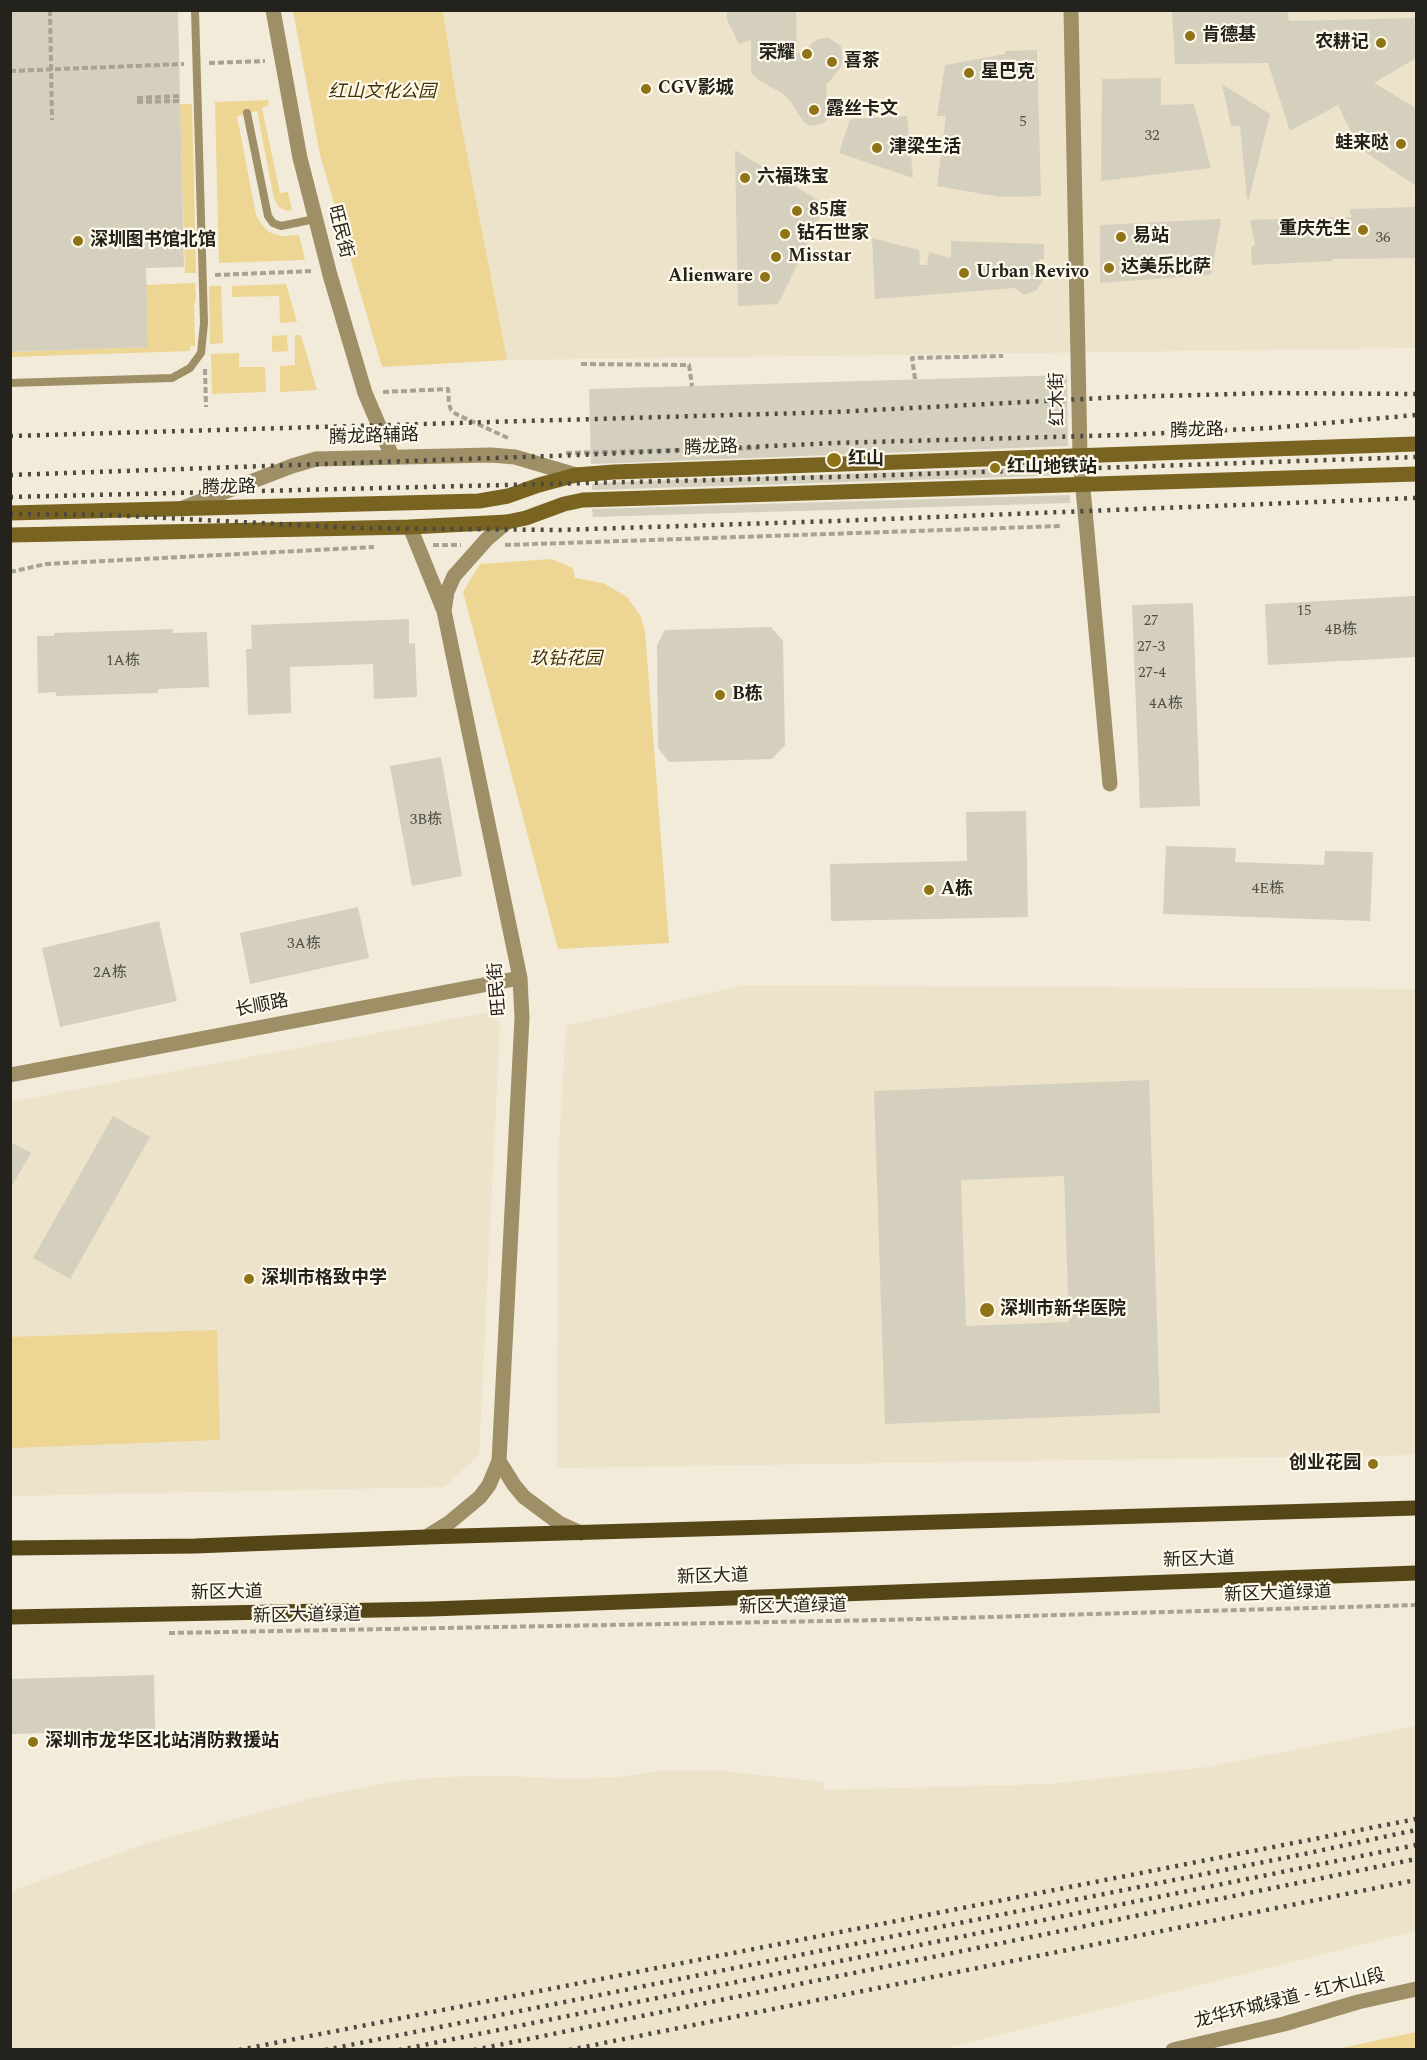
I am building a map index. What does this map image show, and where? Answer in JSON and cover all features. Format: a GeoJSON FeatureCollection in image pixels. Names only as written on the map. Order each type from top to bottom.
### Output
{"type":"FeatureCollection","features":[{"type":"Feature","properties":{"kind":"main road","name":"腾龙路"},"geometry":{"type":"LineString","coordinates":[[10,513],[479,501],[508,496],[576,475],[615,472],[1416,444]]}},
{"type":"Feature","properties":{"kind":"main road"},"geometry":{"type":"LineString","coordinates":[[10,535],[410,527],[507,522],[583,500],[1416,474]]}},
{"type":"Feature","properties":{"kind":"main road"},"geometry":{"type":"LineString","coordinates":[[10,1548],[183,1546],[1416,1508]]}},
{"type":"Feature","properties":{"kind":"main road","name":"新区大道"},"geometry":{"type":"LineString","coordinates":[[10,1617],[431,1609],[1416,1573]]}},
{"type":"Feature","properties":{"kind":"street","name":"旺民街"},"geometry":{"type":"LineString","coordinates":[[273,10],[300,158],[315,219],[365,393],[392,456]]}},
{"type":"Feature","properties":{"kind":"street","name":"红木街"},"geometry":{"type":"LineString","coordinates":[[1071,10],[1080,456],[1110,784]]}},
{"type":"Feature","properties":{"kind":"street","name":"腾龙路辅路"},"geometry":{"type":"LineString","coordinates":[[180,509],[316,459],[491,455],[515,457],[576,475]]}},
{"type":"Feature","properties":{"kind":"street"},"geometry":{"type":"LineString","coordinates":[[444,611],[447,592],[454,576],[507,522]]}},
{"type":"Feature","properties":{"kind":"street","name":"旺民街"},"geometry":{"type":"LineString","coordinates":[[410,527],[444,611],[520,978],[522,1018],[499,1461]]}},
{"type":"Feature","properties":{"kind":"street","name":"长顺路"},"geometry":{"type":"LineString","coordinates":[[10,1075],[520,978]]}},
{"type":"Feature","properties":{"kind":"street"},"geometry":{"type":"LineString","coordinates":[[499,1461],[524,1497],[559,1523],[580,1533]]}},
{"type":"Feature","properties":{"kind":"street"},"geometry":{"type":"LineString","coordinates":[[426,1537],[450,1522],[480,1497],[489,1485],[499,1461]]}},
{"type":"Feature","properties":{"kind":"street","name":"龙华环城绿道 - 红木山段"},"geometry":{"type":"LineString","coordinates":[[1173,2049],[1284,2024],[1358,2002],[1416,1989]]}},
{"type":"Feature","properties":{"kind":"lane"},"geometry":{"type":"LineString","coordinates":[[10,383],[171,378],[190,368],[201,352],[204,334],[203,275],[195,10]]}},
{"type":"Feature","properties":{"kind":"lane"},"geometry":{"type":"LineString","coordinates":[[247,113],[268,216],[273,223],[281,226],[315,219]]}},
{"type":"Feature","properties":{"kind":"path"},"geometry":{"type":"LineString","coordinates":[[50,10],[52,120]]}},
{"type":"Feature","properties":{"kind":"path"},"geometry":{"type":"LineString","coordinates":[[10,71],[265,61]]}},
{"type":"Feature","properties":{"kind":"path"},"geometry":{"type":"LineString","coordinates":[[137,100],[180,98]]}},
{"type":"Feature","properties":{"kind":"path"},"geometry":{"type":"LineString","coordinates":[[203,275],[312,271]]}},
{"type":"Feature","properties":{"kind":"path"},"geometry":{"type":"LineString","coordinates":[[915,379],[912,358],[1003,356]]}},
{"type":"Feature","properties":{"kind":"path"},"geometry":{"type":"LineString","coordinates":[[197,360],[205,369],[206,407]]}},
{"type":"Feature","properties":{"kind":"path"},"geometry":{"type":"LineString","coordinates":[[581,364],[688,365],[692,386]]}},
{"type":"Feature","properties":{"kind":"path"},"geometry":{"type":"LineString","coordinates":[[379,392],[448,389],[449,404],[451,410],[456,414],[514,441]]}},
{"type":"Feature","properties":{"kind":"path"},"geometry":{"type":"LineString","coordinates":[[561,453],[764,448]]}},
{"type":"Feature","properties":{"kind":"path"},"geometry":{"type":"LineString","coordinates":[[494,545],[1061,526]]}},
{"type":"Feature","properties":{"kind":"path"},"geometry":{"type":"LineString","coordinates":[[423,545],[464,545]]}},
{"type":"Feature","properties":{"kind":"path"},"geometry":{"type":"LineString","coordinates":[[10,572],[46,564],[374,547]]}},
{"type":"Feature","properties":{"kind":"path","name":"新区大道绿道"},"geometry":{"type":"LineString","coordinates":[[169,1633],[871,1620],[1416,1605]]}},
{"type":"Feature","properties":{"kind":"shaded area"},"geometry":{"type":"Polygon","coordinates":[[[443,11],[1416,11],[1416,348],[507,360],[456,97],[443,11]]]}},
{"type":"Feature","properties":{"kind":"shaded area","name":"深圳市新华医院"},"geometry":{"type":"Polygon","coordinates":[[[744,985],[1416,989],[1416,1455],[557,1468],[558,1164],[566,1026],[744,985]]]}},
{"type":"Feature","properties":{"kind":"shaded area","name":"深圳市格致中学"},"geometry":{"type":"Polygon","coordinates":[[[490,1012],[500,1024],[479,1455],[444,1487],[11,1496],[10,1102],[490,1012]]]}},
{"type":"Feature","properties":{"kind":"shaded area"},"geometry":{"type":"Polygon","coordinates":[[[1416,1726],[1416,1931],[943,2049],[11,2049],[11,1891],[145,1844],[308,1799],[391,1782],[441,1777],[505,1776],[572,1779],[619,1777],[666,1770],[723,1771],[824,1782],[824,1790],[1050,1784],[1207,1767],[1416,1726]]]}},
{"type":"Feature","properties":{"kind":"green space","name":"红山文化公园"},"geometry":{"type":"Polygon","coordinates":[[[293,11],[443,11],[456,97],[507,360],[382,367],[320,155],[293,11]]]}},
{"type":"Feature","properties":{"kind":"green space"},"geometry":{"type":"Polygon","coordinates":[[[268,100],[269,105],[262,108],[280,193],[288,192],[292,210],[287,211],[280,208],[274,199],[257,111],[237,116],[256,215],[269,232],[281,236],[299,235],[305,260],[219,263],[215,102],[268,100]]]}},
{"type":"Feature","properties":{"kind":"green space"},"geometry":{"type":"Polygon","coordinates":[[[180,104],[192,104],[196,273],[185,273],[180,104]]]}},
{"type":"Feature","properties":{"kind":"green space"},"geometry":{"type":"Polygon","coordinates":[[[195,283],[195,346],[190,346],[190,351],[11,357],[10,352],[148,347],[146,285],[195,283]]]}},
{"type":"Feature","properties":{"kind":"green space"},"geometry":{"type":"Polygon","coordinates":[[[286,284],[297,322],[280,323],[279,296],[232,297],[232,286],[286,284]]]}},
{"type":"Feature","properties":{"kind":"green space"},"geometry":{"type":"Polygon","coordinates":[[[209,286],[221,286],[223,343],[210,344],[209,286]]]}},
{"type":"Feature","properties":{"kind":"green space"},"geometry":{"type":"Polygon","coordinates":[[[287,335],[288,351],[272,352],[272,336],[287,335]]]}},
{"type":"Feature","properties":{"kind":"green space"},"geometry":{"type":"Polygon","coordinates":[[[295,335],[301,335],[317,390],[280,392],[280,366],[295,365],[295,335]]]}},
{"type":"Feature","properties":{"kind":"green space"},"geometry":{"type":"Polygon","coordinates":[[[239,353],[239,367],[265,367],[266,392],[212,394],[211,354],[239,353]]]}},
{"type":"Feature","properties":{"kind":"green space","name":"玖钻花园"},"geometry":{"type":"Polygon","coordinates":[[[551,559],[573,568],[575,578],[603,583],[627,597],[640,615],[645,631],[669,943],[558,949],[463,592],[480,564],[551,559]]]}},
{"type":"Feature","properties":{"kind":"green space"},"geometry":{"type":"Polygon","coordinates":[[[217,1330],[220,1440],[11,1448],[11,1337],[217,1330]]]}},
{"type":"Feature","properties":{"kind":"green space"},"geometry":{"type":"Polygon","coordinates":[[[1416,2032],[1416,2049],[1337,2049],[1416,2032]]]}},
{"type":"Feature","properties":{"kind":"building"},"geometry":{"type":"Polygon","coordinates":[[[10,10],[178,10],[184,267],[146,268],[148,347],[10,352],[10,10]]]}},
{"type":"Feature","properties":{"kind":"building"},"geometry":{"type":"Polygon","coordinates":[[[727,10],[796,10],[797,55],[818,39],[829,38],[841,46],[843,62],[826,85],[829,119],[821,124],[810,126],[803,121],[782,93],[760,81],[751,73],[751,40],[739,44],[727,20],[727,10]]]}},
{"type":"Feature","properties":{"kind":"building"},"geometry":{"type":"Polygon","coordinates":[[[1172,10],[1287,10],[1289,21],[1416,18],[1416,58],[1374,83],[1416,108],[1416,186],[1359,148],[1338,105],[1290,131],[1268,63],[1175,64],[1172,10]]]}},
{"type":"Feature","properties":{"kind":"building"},"geometry":{"type":"Polygon","coordinates":[[[1037,50],[1041,196],[1000,197],[937,186],[946,116],[937,116],[945,65],[1005,54],[1005,51],[1037,50]]]}},
{"type":"Feature","properties":{"kind":"building"},"geometry":{"type":"Polygon","coordinates":[[[1161,78],[1161,105],[1194,104],[1211,168],[1101,181],[1102,79],[1161,78]]]}},
{"type":"Feature","properties":{"kind":"building"},"geometry":{"type":"Polygon","coordinates":[[[1222,84],[1270,114],[1249,199],[1247,199],[1240,126],[1231,126],[1222,84]]]}},
{"type":"Feature","properties":{"kind":"building"},"geometry":{"type":"Polygon","coordinates":[[[907,116],[913,178],[839,153],[850,119],[907,116]]]}},
{"type":"Feature","properties":{"kind":"building"},"geometry":{"type":"Polygon","coordinates":[[[735,150],[826,205],[778,304],[738,306],[735,150]]]}},
{"type":"Feature","properties":{"kind":"building"},"geometry":{"type":"Polygon","coordinates":[[[1416,207],[1416,258],[1332,259],[1333,261],[1252,265],[1251,247],[1255,245],[1250,220],[1352,217],[1349,209],[1416,207]]]}},
{"type":"Feature","properties":{"kind":"building"},"geometry":{"type":"Polygon","coordinates":[[[1221,219],[1211,275],[1100,283],[1100,225],[1221,219]]]}},
{"type":"Feature","properties":{"kind":"building"},"geometry":{"type":"Polygon","coordinates":[[[872,238],[919,250],[920,265],[927,265],[929,252],[951,258],[951,241],[1044,244],[1044,259],[1039,259],[1043,280],[1037,290],[1024,295],[1015,288],[875,299],[872,238]]]}},
{"type":"Feature","properties":{"kind":"building"},"geometry":{"type":"Polygon","coordinates":[[[1067,375],[1068,446],[591,464],[589,389],[1067,375]]]}},
{"type":"Feature","properties":{"kind":"building"},"geometry":{"type":"Polygon","coordinates":[[[1069,466],[1069,475],[592,490],[592,484],[615,482],[1069,466]]]}},
{"type":"Feature","properties":{"kind":"building"},"geometry":{"type":"Polygon","coordinates":[[[1070,495],[1070,503],[593,517],[592,509],[1070,495]]]}},
{"type":"Feature","properties":{"kind":"building"},"geometry":{"type":"Polygon","coordinates":[[[1416,596],[1416,657],[1268,665],[1265,604],[1416,596]]]}},
{"type":"Feature","properties":{"kind":"building"},"geometry":{"type":"Polygon","coordinates":[[[1193,603],[1200,806],[1140,808],[1132,605],[1193,603]]]}},
{"type":"Feature","properties":{"kind":"building"},"geometry":{"type":"Polygon","coordinates":[[[409,619],[409,644],[415,643],[417,697],[374,699],[373,664],[290,667],[291,713],[248,715],[246,649],[252,649],[251,625],[409,619]]]}},
{"type":"Feature","properties":{"kind":"building","name":"B栋"},"geometry":{"type":"Polygon","coordinates":[[[771,627],[783,641],[785,745],[772,759],[669,762],[658,748],[657,645],[665,630],[771,627]]]}},
{"type":"Feature","properties":{"kind":"building"},"geometry":{"type":"Polygon","coordinates":[[[173,629],[173,633],[207,632],[209,687],[158,689],[158,693],[56,696],[56,692],[38,693],[37,636],[54,636],[54,633],[173,629]]]}},
{"type":"Feature","properties":{"kind":"building"},"geometry":{"type":"Polygon","coordinates":[[[441,757],[462,876],[412,886],[390,766],[441,757]]]}},
{"type":"Feature","properties":{"kind":"building","name":"A栋"},"geometry":{"type":"Polygon","coordinates":[[[1026,811],[1028,917],[831,921],[830,864],[967,861],[966,812],[1026,811]]]}},
{"type":"Feature","properties":{"kind":"building"},"geometry":{"type":"Polygon","coordinates":[[[1166,846],[1236,848],[1235,862],[1324,865],[1325,851],[1373,852],[1370,921],[1163,914],[1166,846]]]}},
{"type":"Feature","properties":{"kind":"building"},"geometry":{"type":"Polygon","coordinates":[[[358,907],[369,958],[250,984],[240,933],[358,907]]]}},
{"type":"Feature","properties":{"kind":"building"},"geometry":{"type":"Polygon","coordinates":[[[159,921],[177,1001],[60,1027],[42,948],[159,921]]]}},
{"type":"Feature","properties":{"kind":"building"},"geometry":{"type":"Polygon","coordinates":[[[1149,1080],[1160,1413],[885,1424],[874,1091],[1149,1080]],[[1064,1176],[961,1180],[966,1326],[1069,1322],[1064,1176]]]}},
{"type":"Feature","properties":{"kind":"building"},"geometry":{"type":"Polygon","coordinates":[[[113,1116],[150,1137],[70,1279],[33,1258],[113,1116]]]}},
{"type":"Feature","properties":{"kind":"building"},"geometry":{"type":"Polygon","coordinates":[[[10,1142],[31,1153],[10,1189],[10,1142]]]}},
{"type":"Feature","properties":{"kind":"building"},"geometry":{"type":"Polygon","coordinates":[[[154,1675],[155,1730],[10,1734],[10,1679],[154,1675]]]}},
{"type":"Feature","properties":{"kind":"railway"},"geometry":{"type":"LineString","coordinates":[[10,436],[835,412],[1121,397],[1272,393],[1416,394]]}},
{"type":"Feature","properties":{"kind":"railway"},"geometry":{"type":"LineString","coordinates":[[10,475],[579,455],[835,443],[1123,435],[1270,428],[1416,415]]}},
{"type":"Feature","properties":{"kind":"railway"},"geometry":{"type":"LineString","coordinates":[[10,497],[835,477],[1416,457]]}},
{"type":"Feature","properties":{"kind":"railway"},"geometry":{"type":"LineString","coordinates":[[10,514],[109,515],[355,528],[559,530],[1416,498]]}},
{"type":"Feature","properties":{"kind":"railway"},"geometry":{"type":"LineString","coordinates":[[239,2050],[1416,1819]]}},
{"type":"Feature","properties":{"kind":"railway"},"geometry":{"type":"LineString","coordinates":[[325,2050],[1416,1830]]}},
{"type":"Feature","properties":{"kind":"railway"},"geometry":{"type":"LineString","coordinates":[[399,2050],[1416,1845]]}},
{"type":"Feature","properties":{"kind":"railway"},"geometry":{"type":"LineString","coordinates":[[474,2050],[1416,1859]]}},
{"type":"Feature","properties":{"kind":"railway"},"geometry":{"type":"LineString","coordinates":[[569,2050],[1416,1880]]}},
{"type":"Feature","properties":{"kind":"place","name":"肯德基"},"geometry":{"type":"Point","coordinates":[1190,36]}},
{"type":"Feature","properties":{"kind":"place","name":"农耕记"},"geometry":{"type":"Point","coordinates":[1381,43]}},
{"type":"Feature","properties":{"kind":"place","name":"荣耀"},"geometry":{"type":"Point","coordinates":[807,54]}},
{"type":"Feature","properties":{"kind":"place","name":"喜茶"},"geometry":{"type":"Point","coordinates":[832,62]}},
{"type":"Feature","properties":{"kind":"place","name":"星巴克"},"geometry":{"type":"Point","coordinates":[969,73]}},
{"type":"Feature","properties":{"kind":"place","name":"CGV影城"},"geometry":{"type":"Point","coordinates":[646,89]}},
{"type":"Feature","properties":{"kind":"place","name":"露丝卡文"},"geometry":{"type":"Point","coordinates":[814,110]}},
{"type":"Feature","properties":{"kind":"place","name":"蛙来哒"},"geometry":{"type":"Point","coordinates":[1401,144]}},
{"type":"Feature","properties":{"kind":"place","name":"津梁生活"},"geometry":{"type":"Point","coordinates":[877,148]}},
{"type":"Feature","properties":{"kind":"place","name":"六福珠宝"},"geometry":{"type":"Point","coordinates":[745,178]}},
{"type":"Feature","properties":{"kind":"place","name":"85度"},"geometry":{"type":"Point","coordinates":[797,211]}},
{"type":"Feature","properties":{"kind":"place","name":"重庆先生"},"geometry":{"type":"Point","coordinates":[1363,230]}},
{"type":"Feature","properties":{"kind":"place","name":"钻石世家"},"geometry":{"type":"Point","coordinates":[785,234]}},
{"type":"Feature","properties":{"kind":"place","name":"易站"},"geometry":{"type":"Point","coordinates":[1121,237]}},
{"type":"Feature","properties":{"kind":"place","name":"深圳图书馆北馆"},"geometry":{"type":"Point","coordinates":[78,241]}},
{"type":"Feature","properties":{"kind":"place","name":"Misstar"},"geometry":{"type":"Point","coordinates":[776,257]}},
{"type":"Feature","properties":{"kind":"place","name":"达美乐比萨"},"geometry":{"type":"Point","coordinates":[1109,268]}},
{"type":"Feature","properties":{"kind":"place","name":"Urban Revivo"},"geometry":{"type":"Point","coordinates":[964,273]}},
{"type":"Feature","properties":{"kind":"place","name":"Alienware"},"geometry":{"type":"Point","coordinates":[765,277]}},
{"type":"Feature","properties":{"kind":"place","name":"红山"},"geometry":{"type":"Point","coordinates":[834,460]}},
{"type":"Feature","properties":{"kind":"place","name":"红山地铁站"},"geometry":{"type":"Point","coordinates":[995,468]}},
{"type":"Feature","properties":{"kind":"place","name":"B栋"},"geometry":{"type":"Point","coordinates":[720,695]}},
{"type":"Feature","properties":{"kind":"place","name":"A栋"},"geometry":{"type":"Point","coordinates":[929,890]}},
{"type":"Feature","properties":{"kind":"place","name":"深圳市格致中学"},"geometry":{"type":"Point","coordinates":[249,1279]}},
{"type":"Feature","properties":{"kind":"place","name":"深圳市新华医院"},"geometry":{"type":"Point","coordinates":[987,1310]}},
{"type":"Feature","properties":{"kind":"place","name":"创业花园"},"geometry":{"type":"Point","coordinates":[1373,1464]}},
{"type":"Feature","properties":{"kind":"place","name":"深圳市龙华区北站消防救援站"},"geometry":{"type":"Point","coordinates":[33,1742]}}]}
